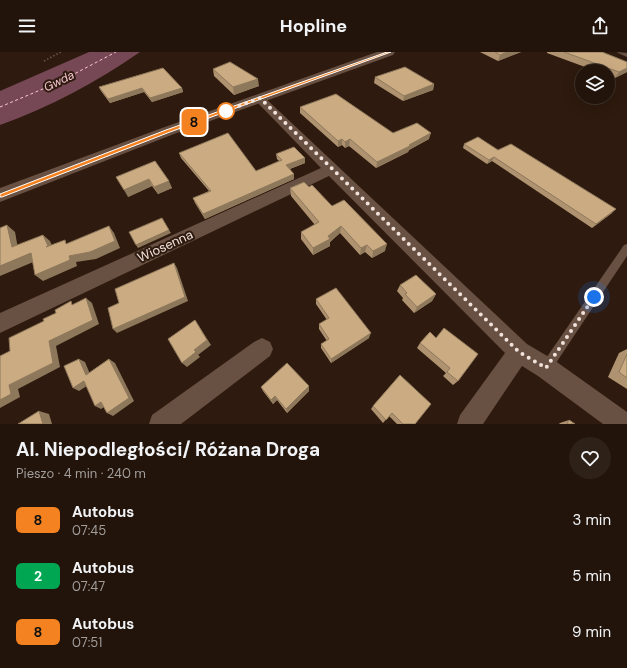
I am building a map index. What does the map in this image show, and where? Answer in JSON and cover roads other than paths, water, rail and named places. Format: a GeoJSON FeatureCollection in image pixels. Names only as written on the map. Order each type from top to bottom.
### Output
{"type":"FeatureCollection","features":[{"type":"Feature","properties":{"kind":"street"},"geometry":{"type":"LineString","coordinates":[[0,195],[168,131],[389,52]]}},
{"type":"Feature","properties":{"kind":"street"},"geometry":{"type":"LineString","coordinates":[[260,98],[331,170],[519,352],[546,368],[623,424]]}},
{"type":"Feature","properties":{"kind":"street","name":"Wiosenna"},"geometry":{"type":"LineString","coordinates":[[0,324],[331,170]]}},
{"type":"Feature","properties":{"kind":"street"},"geometry":{"type":"LineString","coordinates":[[161,424],[262,349]]}},
{"type":"Feature","properties":{"kind":"street"},"geometry":{"type":"LineString","coordinates":[[469,424],[519,352]]}},
{"type":"Feature","properties":{"kind":"lane"},"geometry":{"type":"LineString","coordinates":[[620,52],[627,55]]}},
{"type":"Feature","properties":{"kind":"lane"},"geometry":{"type":"LineString","coordinates":[[546,368],[627,248]]}},
{"type":"Feature","properties":{"kind":"water","name":"Gwda"},"geometry":{"type":"Polygon","coordinates":[[[89,52],[140,52],[107,74],[73,93],[19,118],[0,125],[0,91],[89,52]]]}}]}
